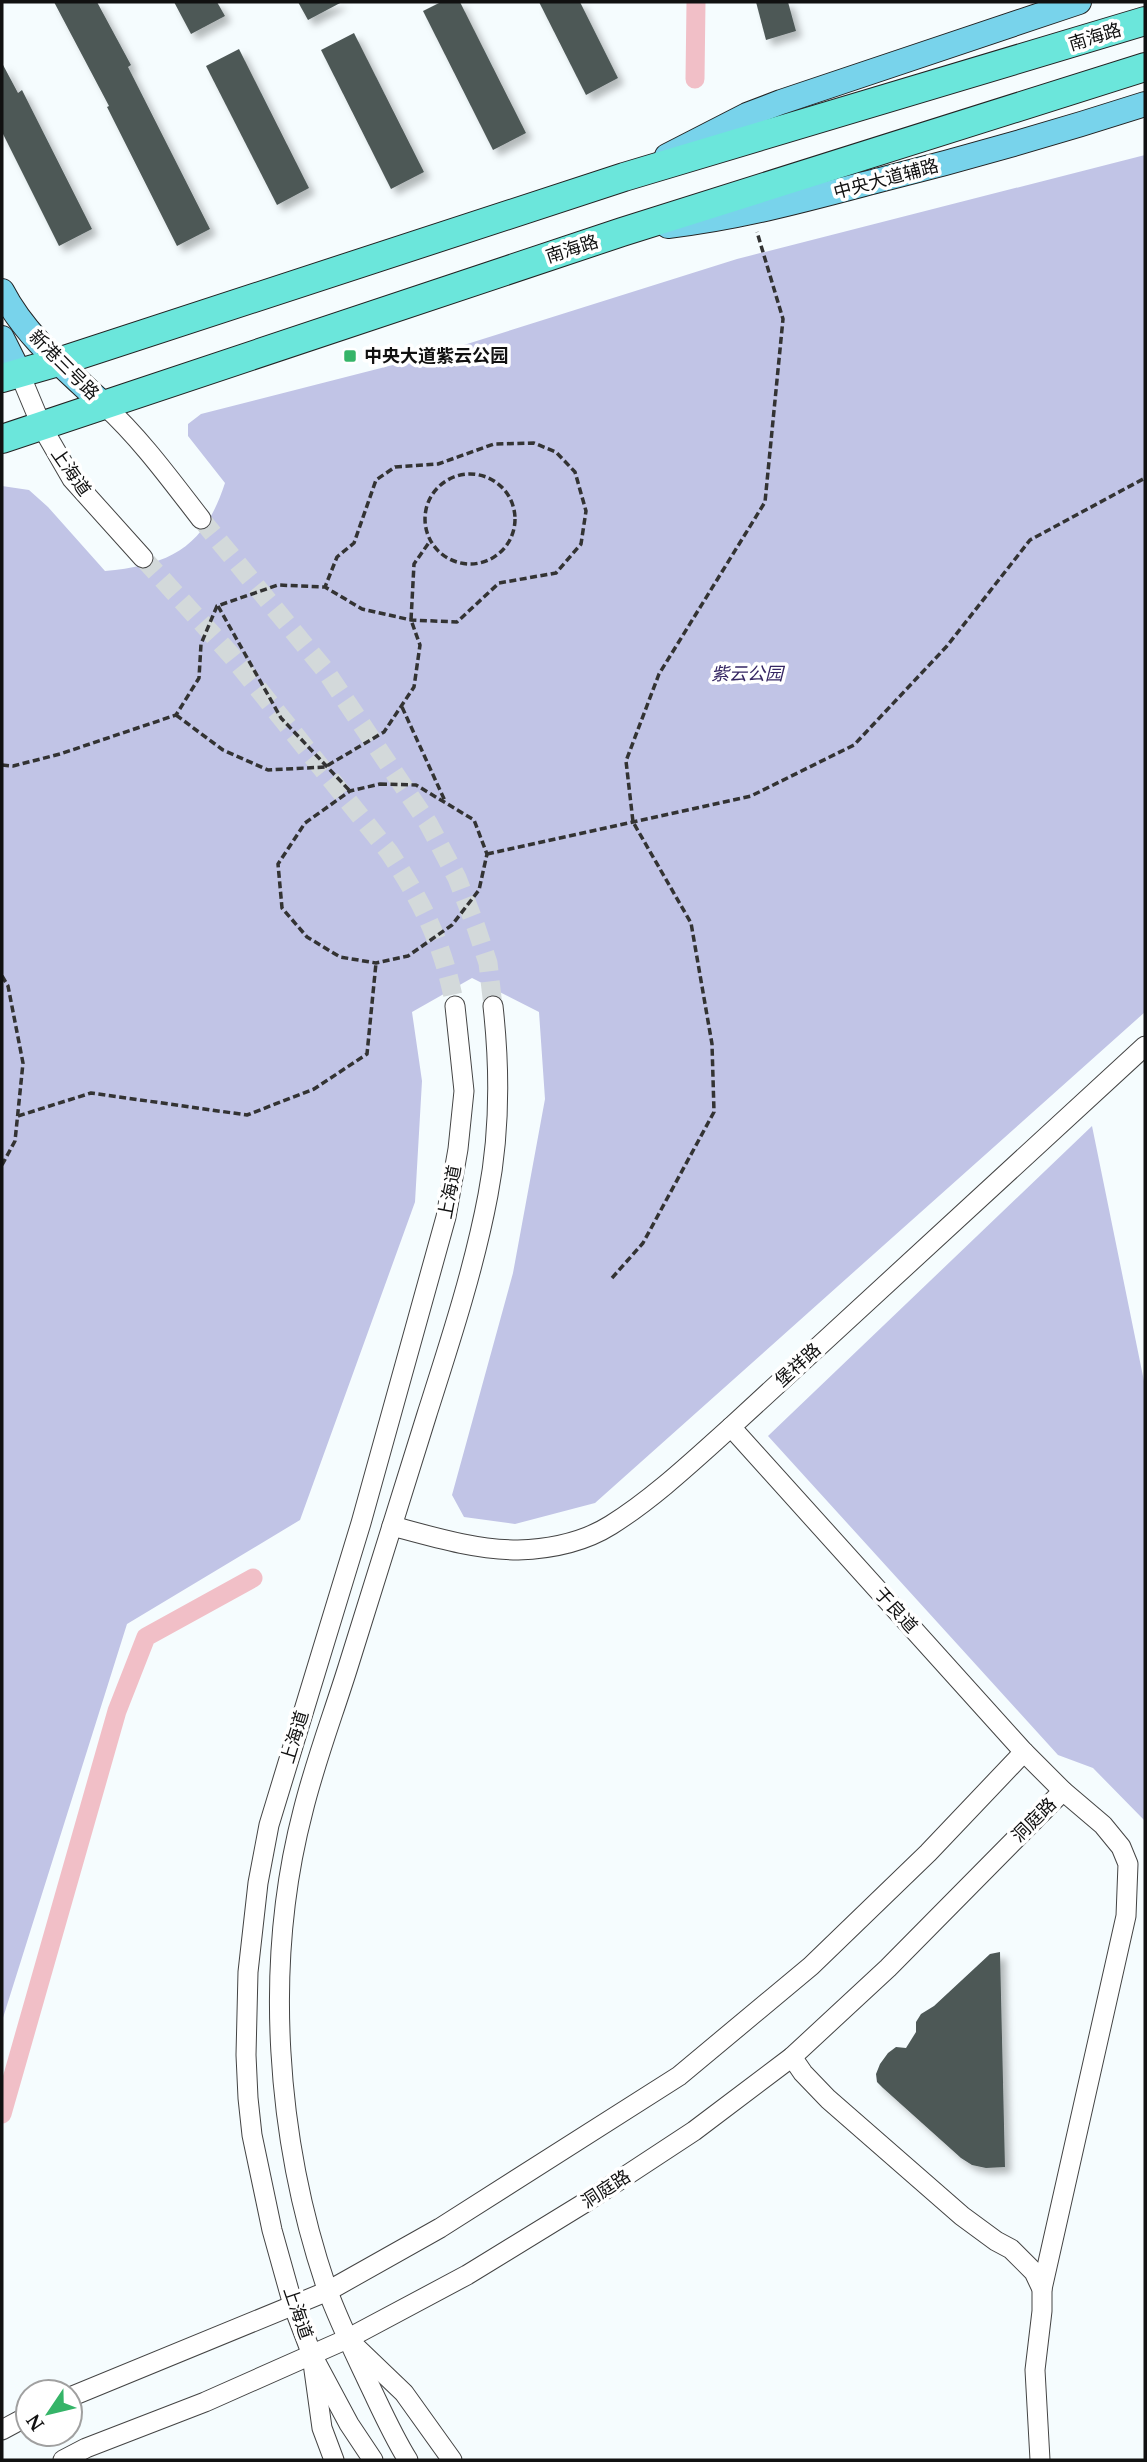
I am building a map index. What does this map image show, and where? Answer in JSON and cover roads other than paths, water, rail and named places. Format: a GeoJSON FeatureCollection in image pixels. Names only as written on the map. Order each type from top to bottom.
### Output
{"type":"FeatureCollection","features":[{"type":"Feature","properties":{"kind":"highway","name":"南海路"},"geometry":{"type":"LineString","coordinates":[[10,375],[58,362],[624,177],[1145,21]]}},
{"type":"Feature","properties":{"kind":"highway","name":"南海路"},"geometry":{"type":"LineString","coordinates":[[2,439],[622,232],[1145,67]]}},
{"type":"Feature","properties":{"kind":"main road"},"geometry":{"type":"LineString","coordinates":[[624,177],[781,102],[1079,2]]}},
{"type":"Feature","properties":{"kind":"main road","name":"中央大道辅路"},"geometry":{"type":"LineString","coordinates":[[622,232],[751,213],[1007,148],[1145,104]]}},
{"type":"Feature","properties":{"kind":"main road","name":"新港三号路"},"geometry":{"type":"LineString","coordinates":[[2,290],[26,328],[104,405]]}},
{"type":"Feature","properties":{"kind":"main road","name":"新港三号路"},"geometry":{"type":"LineString","coordinates":[[2,338],[10,375]]}},
{"type":"Feature","properties":{"kind":"street","name":"上海道"},"geometry":{"type":"LineString","coordinates":[[10,375],[72,479],[144,558]]}},
{"type":"Feature","properties":{"kind":"street"},"geometry":{"type":"LineString","coordinates":[[104,405],[136,437],[201,519]]}},
{"type":"Feature","properties":{"kind":"street","name":"上海道"},"geometry":{"type":"LineString","coordinates":[[373,2460],[349,2424],[312,2355],[293,2305],[272,2230],[252,2135],[248,2098],[246,2014],[255,1904],[269,1825],[361,1523],[446,1217],[458,1149],[464,1091],[455,1006]]}},
{"type":"Feature","properties":{"kind":"street","name":"上海道"},"geometry":{"type":"LineString","coordinates":[[408,2460],[347,2339],[312,2239],[285,2102],[279,2018],[285,1920],[302,1813],[458,1316],[489,1192],[495,1143],[498,1069],[493,1006]]}},
{"type":"Feature","properties":{"kind":"street","name":"堡祥路"},"geometry":{"type":"LineString","coordinates":[[392,1525],[438,1538],[518,1550],[575,1541],[610,1526],[680,1473],[1145,1046]]}},
{"type":"Feature","properties":{"kind":"street","name":"于良道"},"geometry":{"type":"LineString","coordinates":[[731,1427],[1024,1752],[1063,1791],[1103,1825],[1121,1847],[1128,1864],[1126,1916],[1042,2289],[1035,2370],[1040,2460]]}},
{"type":"Feature","properties":{"kind":"street"},"geometry":{"type":"LineString","coordinates":[[84,2391],[328,2291],[440,2228],[679,2076],[811,1966],[928,1853],[1024,1752]]}},
{"type":"Feature","properties":{"kind":"street","name":"洞庭路"},"geometry":{"type":"LineString","coordinates":[[63,2460],[86,2454],[347,2339],[467,2275],[586,2202],[694,2131],[792,2057],[888,1968],[1063,1791]]}},
{"type":"Feature","properties":{"kind":"street"},"geometry":{"type":"LineString","coordinates":[[792,2057],[828,2099],[951,2207],[978,2229],[1023,2258],[1042,2289]]}},
{"type":"Feature","properties":{"kind":"street"},"geometry":{"type":"LineString","coordinates":[[347,2339],[404,2393],[452,2460]]}},
{"type":"Feature","properties":{"kind":"street"},"geometry":{"type":"LineString","coordinates":[[312,2355],[322,2428],[334,2460]]}},
{"type":"Feature","properties":{"kind":"waterway"},"geometry":{"type":"LineString","coordinates":[[695,79],[696,2]]}},
{"type":"Feature","properties":{"kind":"waterway"},"geometry":{"type":"LineString","coordinates":[[2,2114],[117,1711],[146,1637],[253,1578]]}},
{"type":"Feature","properties":{"kind":"tunnel"},"geometry":{"type":"LineString","coordinates":[[201,519],[325,670],[428,823],[457,878],[476,927],[488,963],[493,1006]]}},
{"type":"Feature","properties":{"kind":"tunnel"},"geometry":{"type":"LineString","coordinates":[[143,558],[231,655],[389,852],[431,926],[445,963],[455,1006]]}},
{"type":"Feature","properties":{"kind":"place","name":"中央大道紫云公园"},"geometry":{"type":"Point","coordinates":[350,356]}},
{"type":"Feature","properties":{"kind":"park label","name":"紫云公园"},"geometry":{"type":"Point","coordinates":[747,674]}}]}
